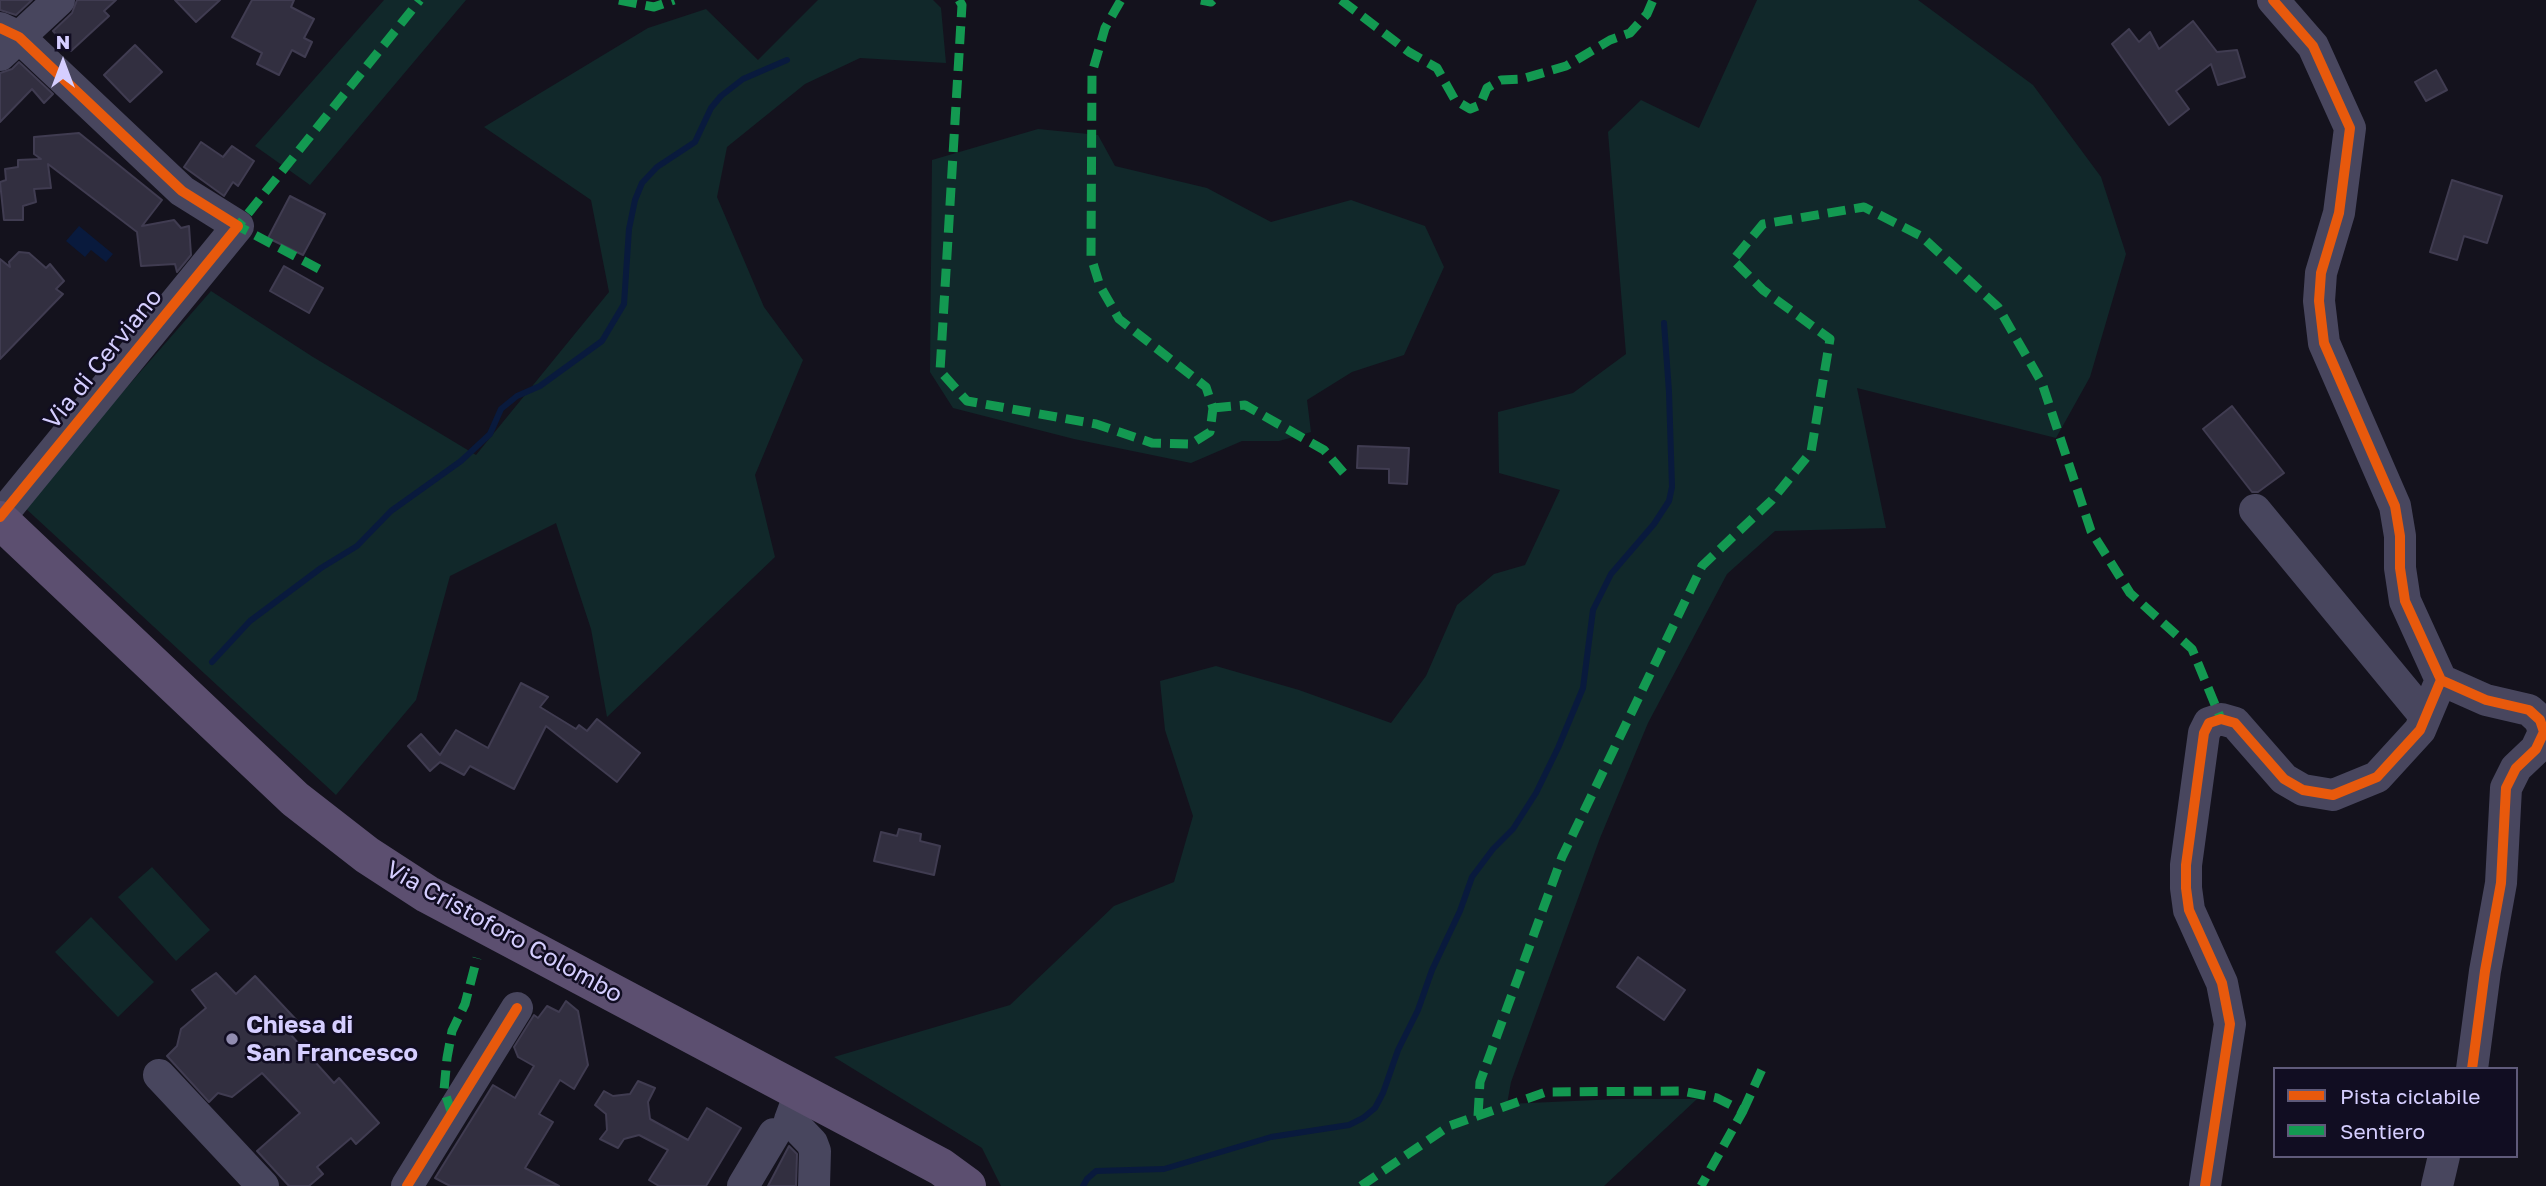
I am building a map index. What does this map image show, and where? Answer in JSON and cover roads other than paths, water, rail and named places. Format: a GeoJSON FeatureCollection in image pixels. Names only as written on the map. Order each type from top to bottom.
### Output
{"type":"FeatureCollection","features":[{"type":"Feature","properties":{"kind":"main road","name":"Via Cristoforo Colombo"},"geometry":{"type":"LineString","coordinates":[[0,519],[295,799],[367,855],[439,901],[941,1167],[967,1186]]}},
{"type":"Feature","properties":{"kind":"street"},"geometry":{"type":"LineString","coordinates":[[6,40],[59,0]]}},
{"type":"Feature","properties":{"kind":"street"},"geometry":{"type":"LineString","coordinates":[[2273,0],[2313,46],[2350,128],[2339,213],[2320,273],[2319,301],[2324,343],[2395,506],[2405,601],[2441,680],[2486,700],[2529,710],[2540,720],[2544,732],[2536,749],[2516,768],[2506,788],[2501,883],[2485,971],[2472,1067]]}},
{"type":"Feature","properties":{"kind":"street","name":"Via di Cerviano"},"geometry":{"type":"LineString","coordinates":[[0,519],[238,226],[182,191],[6,40]]}},
{"type":"Feature","properties":{"kind":"street"},"geometry":{"type":"LineString","coordinates":[[2255,510],[2425,716]]}},
{"type":"Feature","properties":{"kind":"street"},"geometry":{"type":"LineString","coordinates":[[2205,1186],[2230,1024],[2222,983],[2189,910],[2186,888],[2204,733],[2209,723],[2221,719],[2235,723],[2284,779],[2303,790],[2333,795],[2377,777],[2420,730],[2441,680]]}},
{"type":"Feature","properties":{"kind":"street"},"geometry":{"type":"LineString","coordinates":[[407,1186],[517,1008]]}},
{"type":"Feature","properties":{"kind":"street"},"geometry":{"type":"LineString","coordinates":[[159,1075],[264,1186]]}},
{"type":"Feature","properties":{"kind":"street"},"geometry":{"type":"LineString","coordinates":[[800,1093],[790,1120],[812,1143],[815,1151],[814,1186]]}},
{"type":"Feature","properties":{"kind":"street"},"geometry":{"type":"LineString","coordinates":[[743,1186],[774,1134]]}},
{"type":"Feature","properties":{"kind":"street"},"geometry":{"type":"LineString","coordinates":[[2437,1186],[2444,1158]]}},
{"type":"Feature","properties":{"kind":"water"},"geometry":{"type":"Polygon","coordinates":[[[79,226],[113,254],[106,262],[91,250],[85,257],[66,241],[79,226]]]}},
{"type":"Feature","properties":{"kind":"waterway"},"geometry":{"type":"LineString","coordinates":[[212,662],[250,621],[321,568],[357,546],[391,511],[461,461],[490,434],[501,409],[517,396],[540,386],[602,341],[624,304],[629,229],[635,200],[642,183],[657,167],[695,142],[711,108],[721,96],[743,79],[787,60]]}},
{"type":"Feature","properties":{"kind":"waterway"},"geometry":{"type":"LineString","coordinates":[[1083,1186],[1096,1171],[1164,1169],[1271,1137],[1349,1125],[1375,1108],[1472,877],[1493,849],[1513,829],[1536,793],[1558,748],[1583,688],[1593,610],[1611,574],[1654,524],[1669,501],[1672,487],[1664,323]]}},
{"type":"Feature","properties":{"kind":"place","name":"Chiesa di San Francesco"},"geometry":{"type":"Point","coordinates":[232,1039]}}]}
